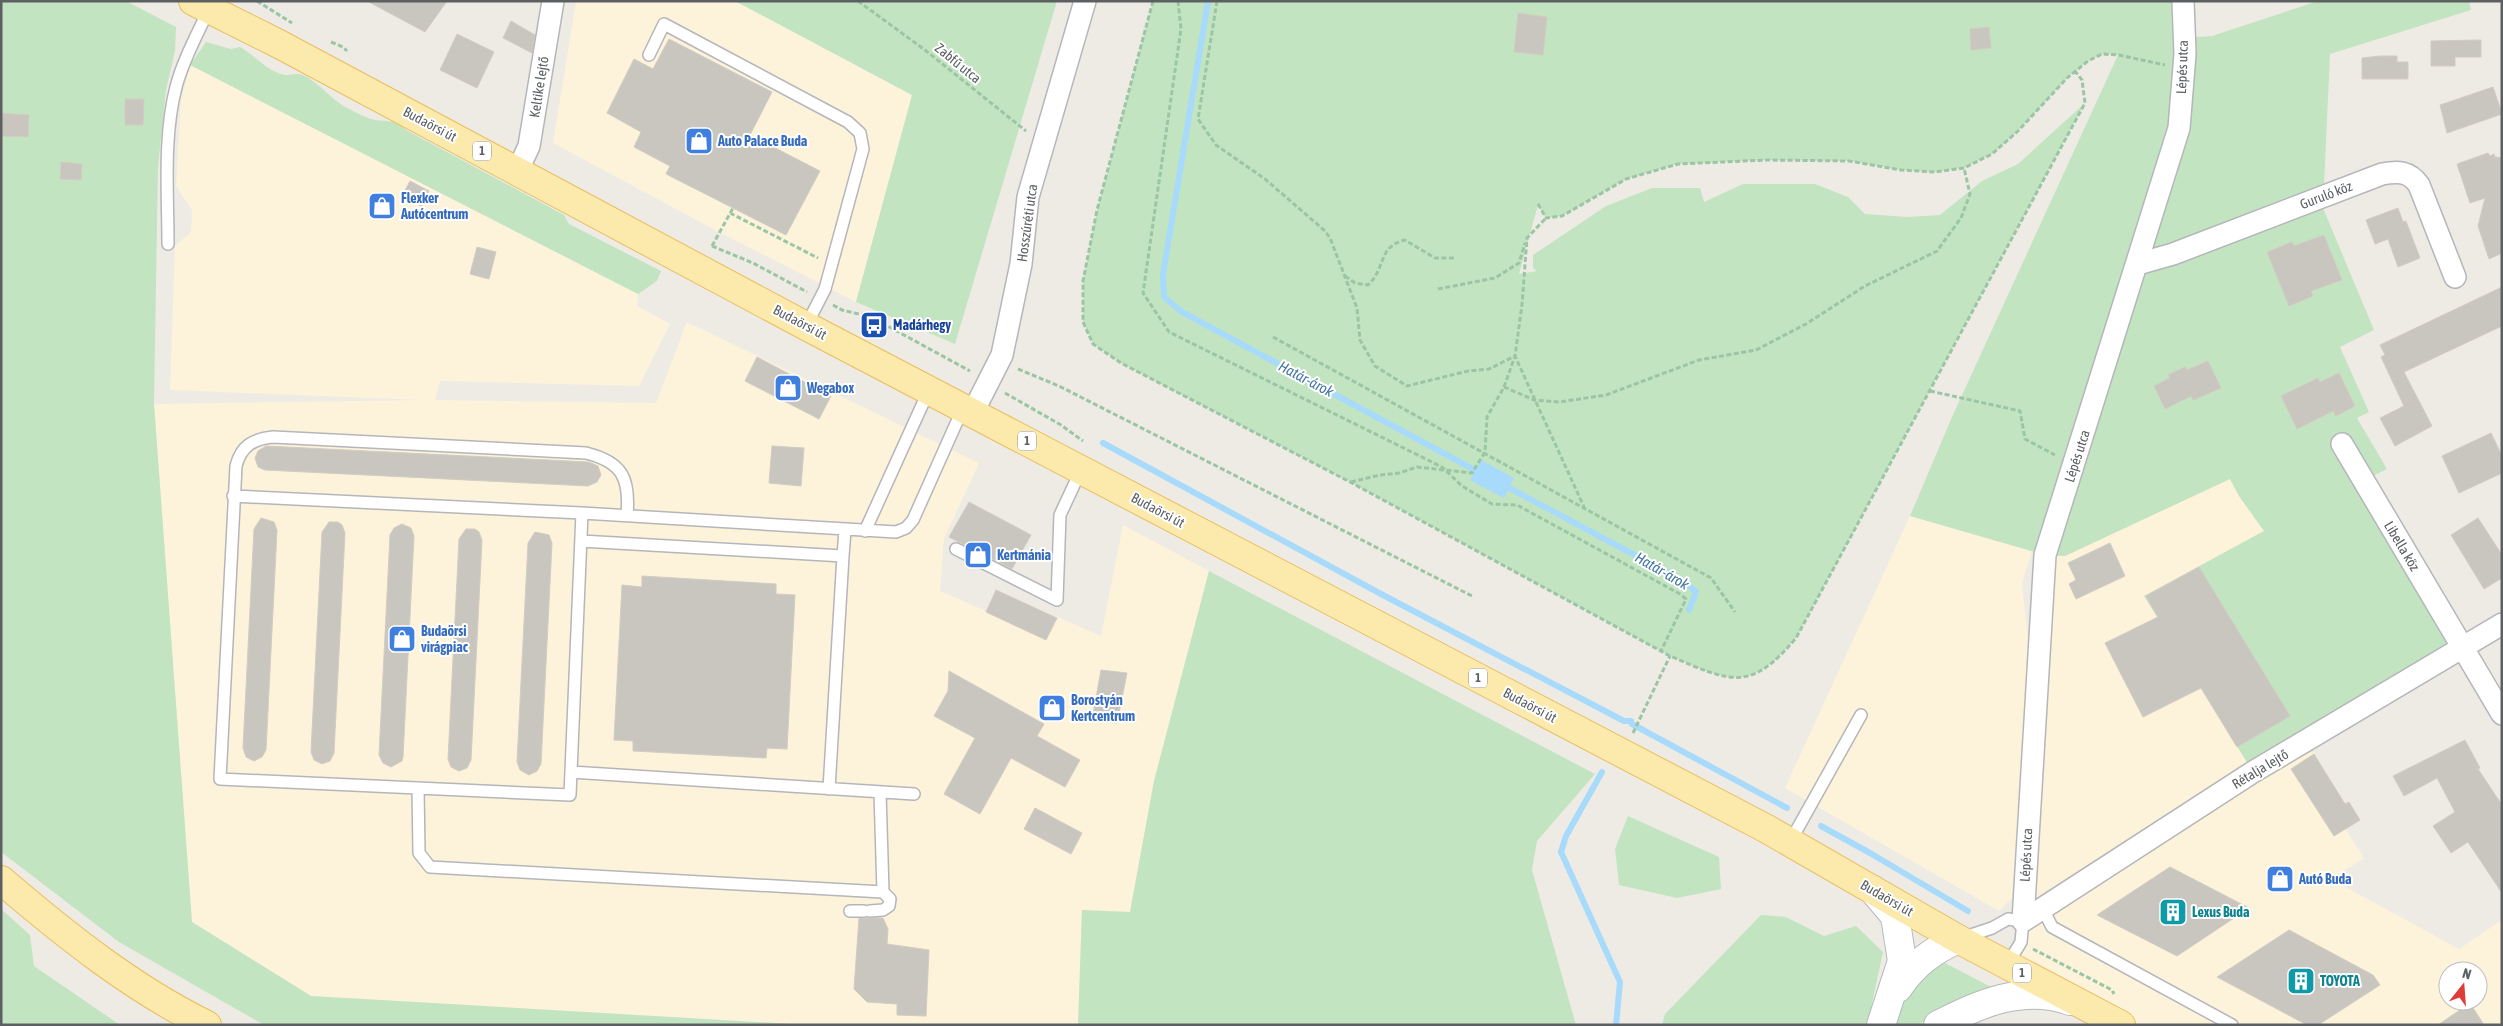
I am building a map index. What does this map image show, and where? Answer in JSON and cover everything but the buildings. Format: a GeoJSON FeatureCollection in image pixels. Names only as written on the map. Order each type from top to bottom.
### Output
{"type":"FeatureCollection","features":[{"type":"Feature","properties":{"kind":"main road","name":"Budaörsi út"},"geometry":{"type":"LineString","coordinates":[[201,5],[518,170],[806,326],[1790,842],[1958,939],[2121,1025]]}},
{"type":"Feature","properties":{"kind":"main road"},"geometry":{"type":"LineString","coordinates":[[1,880],[49,920],[131,979],[207,1025]]}},
{"type":"Feature","properties":{"kind":"street","name":"Keltike lejtő"},"geometry":{"type":"LineString","coordinates":[[518,170],[529,146],[553,1]]}},
{"type":"Feature","properties":{"kind":"street","name":"Hosszúréti utca"},"geometry":{"type":"LineString","coordinates":[[968,410],[988,383],[999,362],[1004,346],[1021,264],[1028,197],[1084,1]]}},
{"type":"Feature","properties":{"kind":"street","name":"Lépés utca"},"geometry":{"type":"LineString","coordinates":[[2023,921],[2045,555],[2138,264],[2179,128],[2184,54],[2183,1]]}},
{"type":"Feature","properties":{"kind":"street","name":"Guruló köz"},"geometry":{"type":"LineString","coordinates":[[2138,264],[2173,254],[2382,174],[2396,171],[2409,174],[2419,184],[2455,277]]}},
{"type":"Feature","properties":{"kind":"street","name":"Libella köz"},"geometry":{"type":"LineString","coordinates":[[2342,444],[2502,714]]}},
{"type":"Feature","properties":{"kind":"street","name":"Rétalja lejtő"},"geometry":{"type":"LineString","coordinates":[[2023,921],[2253,772],[2502,624]]}},
{"type":"Feature","properties":{"kind":"street"},"geometry":{"type":"LineString","coordinates":[[1874,890],[1895,916],[1900,937],[1902,961],[1892,997],[1881,1025]]}},
{"type":"Feature","properties":{"kind":"street"},"geometry":{"type":"LineString","coordinates":[[1892,997],[1908,973],[1921,960],[1939,948],[1958,939]]}},
{"type":"Feature","properties":{"kind":"street"},"geometry":{"type":"LineString","coordinates":[[1938,1025],[1993,1000],[2028,994],[2059,997],[2085,1006]]}},
{"type":"Feature","properties":{"kind":"lane"},"geometry":{"type":"LineString","coordinates":[[168,244],[169,135],[176,89],[201,5]]}},
{"type":"Feature","properties":{"kind":"lane"},"geometry":{"type":"LineString","coordinates":[[648,55],[664,24],[848,122],[860,132],[863,149],[832,265],[820,298],[806,326]]}},
{"type":"Feature","properties":{"kind":"lane"},"geometry":{"type":"LineString","coordinates":[[865,531],[930,390]]}},
{"type":"Feature","properties":{"kind":"lane"},"geometry":{"type":"LineString","coordinates":[[233,496],[627,515],[896,532],[906,528],[913,520],[968,410]]}},
{"type":"Feature","properties":{"kind":"lane"},"geometry":{"type":"LineString","coordinates":[[582,513],[570,795],[220,779],[233,496],[238,456],[244,447],[253,441],[263,438],[586,453],[608,460],[625,478],[628,499],[627,515]]}},
{"type":"Feature","properties":{"kind":"lane"},"geometry":{"type":"LineString","coordinates":[[956,549],[1057,600],[1060,514],[1081,470]]}},
{"type":"Feature","properties":{"kind":"lane"},"geometry":{"type":"LineString","coordinates":[[829,789],[845,530]]}},
{"type":"Feature","properties":{"kind":"lane"},"geometry":{"type":"LineString","coordinates":[[581,540],[843,556]]}},
{"type":"Feature","properties":{"kind":"lane"},"geometry":{"type":"LineString","coordinates":[[1790,842],[1861,715]]}},
{"type":"Feature","properties":{"kind":"lane"},"geometry":{"type":"LineString","coordinates":[[571,772],[914,794]]}},
{"type":"Feature","properties":{"kind":"lane"},"geometry":{"type":"LineString","coordinates":[[418,788],[419,852],[430,867],[883,892],[890,899],[889,906],[883,910],[850,911]]}},
{"type":"Feature","properties":{"kind":"lane"},"geometry":{"type":"LineString","coordinates":[[880,792],[883,892]]}},
{"type":"Feature","properties":{"kind":"lane"},"geometry":{"type":"LineString","coordinates":[[2042,907],[2052,927],[2232,1025]]}},
{"type":"Feature","properties":{"kind":"lane"},"geometry":{"type":"LineString","coordinates":[[1958,939],[1992,928],[2008,919],[2023,921],[2021,942],[2007,965]]}},
{"type":"Feature","properties":{"kind":"path","name":"Zabfű utca"},"geometry":{"type":"LineString","coordinates":[[858,1],[925,50],[1020,128],[1044,140]]}},
{"type":"Feature","properties":{"kind":"path"},"geometry":{"type":"LineString","coordinates":[[1153,1],[1097,210],[1083,281],[1083,322],[1093,344],[1121,363],[1350,482],[1670,656],[1711,673],[1738,678],[1759,673],[1779,659],[1796,638],[2084,103],[2082,80],[2075,71]]}},
{"type":"Feature","properties":{"kind":"path"},"geometry":{"type":"LineString","coordinates":[[1178,1],[1181,29],[1143,293],[1169,332],[1444,469],[1462,486],[1492,504],[1517,505],[1680,594],[1686,599],[1661,651]]}},
{"type":"Feature","properties":{"kind":"path"},"geometry":{"type":"LineString","coordinates":[[1217,1],[1198,119],[1216,145],[1265,180],[1325,231],[1357,308],[1360,340],[1375,366],[1407,386],[1468,371],[1488,369],[1515,356]]}},
{"type":"Feature","properties":{"kind":"path"},"geometry":{"type":"LineString","coordinates":[[1438,289],[1495,278],[1519,263],[1527,238],[1546,218],[1562,216],[1626,179],[1678,164],[1767,160],[1849,161],[1901,170],[1934,172],[1964,168],[1992,154],[2018,131],[2041,104],[2075,71],[2088,61],[2102,54],[2119,55],[2171,66],[2184,54]]}},
{"type":"Feature","properties":{"kind":"path"},"geometry":{"type":"LineString","coordinates":[[1504,387],[1534,400],[1560,402],[1606,395],[1699,360],[1756,350],[1806,324],[1865,286],[1938,251],[1961,218],[1970,194],[1964,168]]}},
{"type":"Feature","properties":{"kind":"path"},"geometry":{"type":"LineString","coordinates":[[1538,204],[1546,218]]}},
{"type":"Feature","properties":{"kind":"path"},"geometry":{"type":"LineString","coordinates":[[712,246],[733,208]]}},
{"type":"Feature","properties":{"kind":"path"},"geometry":{"type":"LineString","coordinates":[[730,213],[832,265]]}},
{"type":"Feature","properties":{"kind":"path"},"geometry":{"type":"LineString","coordinates":[[1350,482],[1418,467],[1472,473],[1484,452],[1487,417],[1504,387],[1515,356],[1522,305],[1527,238]]}},
{"type":"Feature","properties":{"kind":"path"},"geometry":{"type":"LineString","coordinates":[[1344,276],[1355,282],[1368,285],[1376,277],[1387,250],[1392,243],[1405,240],[1434,258],[1454,258]]}},
{"type":"Feature","properties":{"kind":"path"},"geometry":{"type":"LineString","coordinates":[[704,242],[753,263],[842,310],[871,317],[959,364],[988,383]]}},
{"type":"Feature","properties":{"kind":"path"},"geometry":{"type":"LineString","coordinates":[[1273,337],[1712,578],[1735,612]]}},
{"type":"Feature","properties":{"kind":"path"},"geometry":{"type":"LineString","coordinates":[[1515,356],[1584,507]]}},
{"type":"Feature","properties":{"kind":"path"},"geometry":{"type":"LineString","coordinates":[[999,362],[1059,386],[1474,597]]}},
{"type":"Feature","properties":{"kind":"path"},"geometry":{"type":"LineString","coordinates":[[1930,391],[2020,411],[2025,439],[2074,465]]}},
{"type":"Feature","properties":{"kind":"path"},"geometry":{"type":"LineString","coordinates":[[1629,740],[1670,656]]}},
{"type":"Feature","properties":{"kind":"path"},"geometry":{"type":"LineString","coordinates":[[2021,942],[2112,990]]}},
{"type":"Feature","properties":{"kind":"shaded area"},"geometry":{"type":"Polygon","coordinates":[[[576,1],[735,1],[912,95],[856,302],[715,230],[553,143],[576,1]]]}},
{"type":"Feature","properties":{"kind":"shaded area"},"geometry":{"type":"Polygon","coordinates":[[[190,65],[638,294],[637,306],[670,324],[639,386],[440,381],[435,400],[656,403],[687,322],[979,463],[944,539],[940,591],[986,611],[996,590],[1101,636],[1123,525],[1209,571],[1154,781],[1130,912],[1082,910],[1078,1025],[808,1025],[311,996],[192,922],[154,404],[420,400],[170,390],[175,246],[191,232],[192,210],[176,186],[181,101],[190,65]]]}},
{"type":"Feature","properties":{"kind":"shaded area"},"geometry":{"type":"Polygon","coordinates":[[[2230,479],[2239,496],[2264,531],[2144,596],[2253,772],[2294,748],[2314,753],[2345,803],[2334,811],[2364,858],[2331,879],[2459,949],[2502,920],[2502,1025],[2121,1025],[2007,965],[2021,942],[2045,555],[2065,556],[2230,479]]]}},
{"type":"Feature","properties":{"kind":"shaded area"},"geometry":{"type":"Polygon","coordinates":[[[1910,516],[2032,551],[2022,583],[2030,658],[2012,898],[1999,911],[1785,788],[1910,516]]]}},
{"type":"Feature","properties":{"kind":"green space"},"geometry":{"type":"Polygon","coordinates":[[[1,1],[126,1],[176,27],[175,51],[166,90],[158,167],[154,404],[192,922],[311,996],[808,1025],[264,1025],[119,942],[1,852],[1,1]]]}},
{"type":"Feature","properties":{"kind":"green space"},"geometry":{"type":"Polygon","coordinates":[[[735,1],[1057,1],[955,344],[856,302],[912,95],[735,1]]]}},
{"type":"Feature","properties":{"kind":"green space"},"geometry":{"type":"Polygon","coordinates":[[[1153,1],[2183,1],[2184,38],[2212,36],[2318,1],[2469,1],[2471,10],[2330,54],[2323,208],[2374,330],[2340,347],[2369,412],[2357,418],[2387,469],[2375,475],[2359,474],[2464,648],[2253,772],[2144,596],[2264,531],[2239,496],[2230,479],[2065,556],[2045,555],[1910,516],[1952,417],[2118,55],[2102,54],[2088,61],[2067,78],[2018,131],[1992,154],[1964,168],[1934,172],[1901,170],[1849,161],[1767,160],[1678,164],[1626,179],[1562,216],[1546,218],[1538,205],[1519,274],[1537,271],[1533,268],[1533,255],[1606,206],[1652,188],[1700,188],[1704,202],[1743,184],[1815,184],[1848,197],[1865,214],[1907,217],[1940,215],[1982,181],[2018,164],[2085,103],[1796,638],[1780,656],[1765,668],[1752,675],[1739,677],[1709,672],[1670,656],[1350,482],[1121,363],[1093,344],[1083,322],[1083,281],[1097,210],[1153,1]]]}},
{"type":"Feature","properties":{"kind":"green space"},"geometry":{"type":"Polygon","coordinates":[[[206,42],[231,49],[240,47],[275,72],[285,75],[298,74],[305,76],[341,104],[357,113],[371,119],[398,123],[406,130],[564,215],[569,224],[661,271],[657,281],[638,294],[190,65],[206,42]]]}},
{"type":"Feature","properties":{"kind":"green space"},"geometry":{"type":"Polygon","coordinates":[[[1209,571],[1595,774],[1537,841],[1532,870],[1576,1025],[1078,1025],[1082,910],[1130,912],[1154,781],[1209,571]]]}},
{"type":"Feature","properties":{"kind":"green space"},"geometry":{"type":"Polygon","coordinates":[[[1628,816],[1719,857],[1721,889],[1677,898],[1619,885],[1615,849],[1628,816]]]}},
{"type":"Feature","properties":{"kind":"green space"},"geometry":{"type":"Polygon","coordinates":[[[1,909],[30,935],[34,966],[120,1025],[1,1025],[1,909]]]}},
{"type":"Feature","properties":{"kind":"green space"},"geometry":{"type":"Polygon","coordinates":[[[1761,915],[1786,917],[1824,936],[1856,926],[1883,952],[1870,1013],[1865,1025],[1662,1025],[1665,1014],[1761,915]]]}},
{"type":"Feature","properties":{"kind":"green space"},"geometry":{"type":"Polygon","coordinates":[[[1941,961],[1993,988],[1950,1004],[1918,1025],[1894,1025],[1902,1003],[1915,981],[1941,961]]]}},
{"type":"Feature","properties":{"kind":"water"},"geometry":{"type":"Polygon","coordinates":[[[1481,460],[1514,478],[1504,498],[1470,480],[1481,460]]]}},
{"type":"Feature","properties":{"kind":"waterway","name":"Határ-árok"},"geometry":{"type":"LineString","coordinates":[[1208,1],[1163,274],[1164,297],[1182,312],[1482,474]]}},
{"type":"Feature","properties":{"kind":"waterway"},"geometry":{"type":"LineString","coordinates":[[1103,443],[1381,594],[1624,721],[1631,721],[1632,724],[1787,808]]}},
{"type":"Feature","properties":{"kind":"waterway","name":"Határ-árok"},"geometry":{"type":"LineString","coordinates":[[1502,484],[1685,582],[1696,592],[1689,610]]}},
{"type":"Feature","properties":{"kind":"waterway","name":"Határ-árok"},"geometry":{"type":"LineString","coordinates":[[1602,772],[1566,836],[1561,852],[1620,982],[1616,1025]]}},
{"type":"Feature","properties":{"kind":"waterway"},"geometry":{"type":"LineString","coordinates":[[1821,826],[1968,911]]}},
{"type":"Feature","properties":{"kind":"place","name":"Auto Palace Buda"},"geometry":{"type":"Point","coordinates":[699,141]}},
{"type":"Feature","properties":{"kind":"place","name":"Flexker Autócentrum"},"geometry":{"type":"Point","coordinates":[382,206]}},
{"type":"Feature","properties":{"kind":"place","name":"Madárhegy"},"geometry":{"type":"Point","coordinates":[874,325]}},
{"type":"Feature","properties":{"kind":"place","name":"Wegabox"},"geometry":{"type":"Point","coordinates":[788,388]}},
{"type":"Feature","properties":{"kind":"place","name":"Kertmánia"},"geometry":{"type":"Point","coordinates":[978,555]}},
{"type":"Feature","properties":{"kind":"place","name":"Budaörsi virágpiac"},"geometry":{"type":"Point","coordinates":[402,639]}},
{"type":"Feature","properties":{"kind":"place","name":"Borostyán Kertcentrum"},"geometry":{"type":"Point","coordinates":[1052,708]}},
{"type":"Feature","properties":{"kind":"place","name":"Autó Buda"},"geometry":{"type":"Point","coordinates":[2280,879]}},
{"type":"Feature","properties":{"kind":"place","name":"Lexus Buda"},"geometry":{"type":"Point","coordinates":[2173,912]}},
{"type":"Feature","properties":{"kind":"place","name":"TOYOTA"},"geometry":{"type":"Point","coordinates":[2301,981]}}]}
